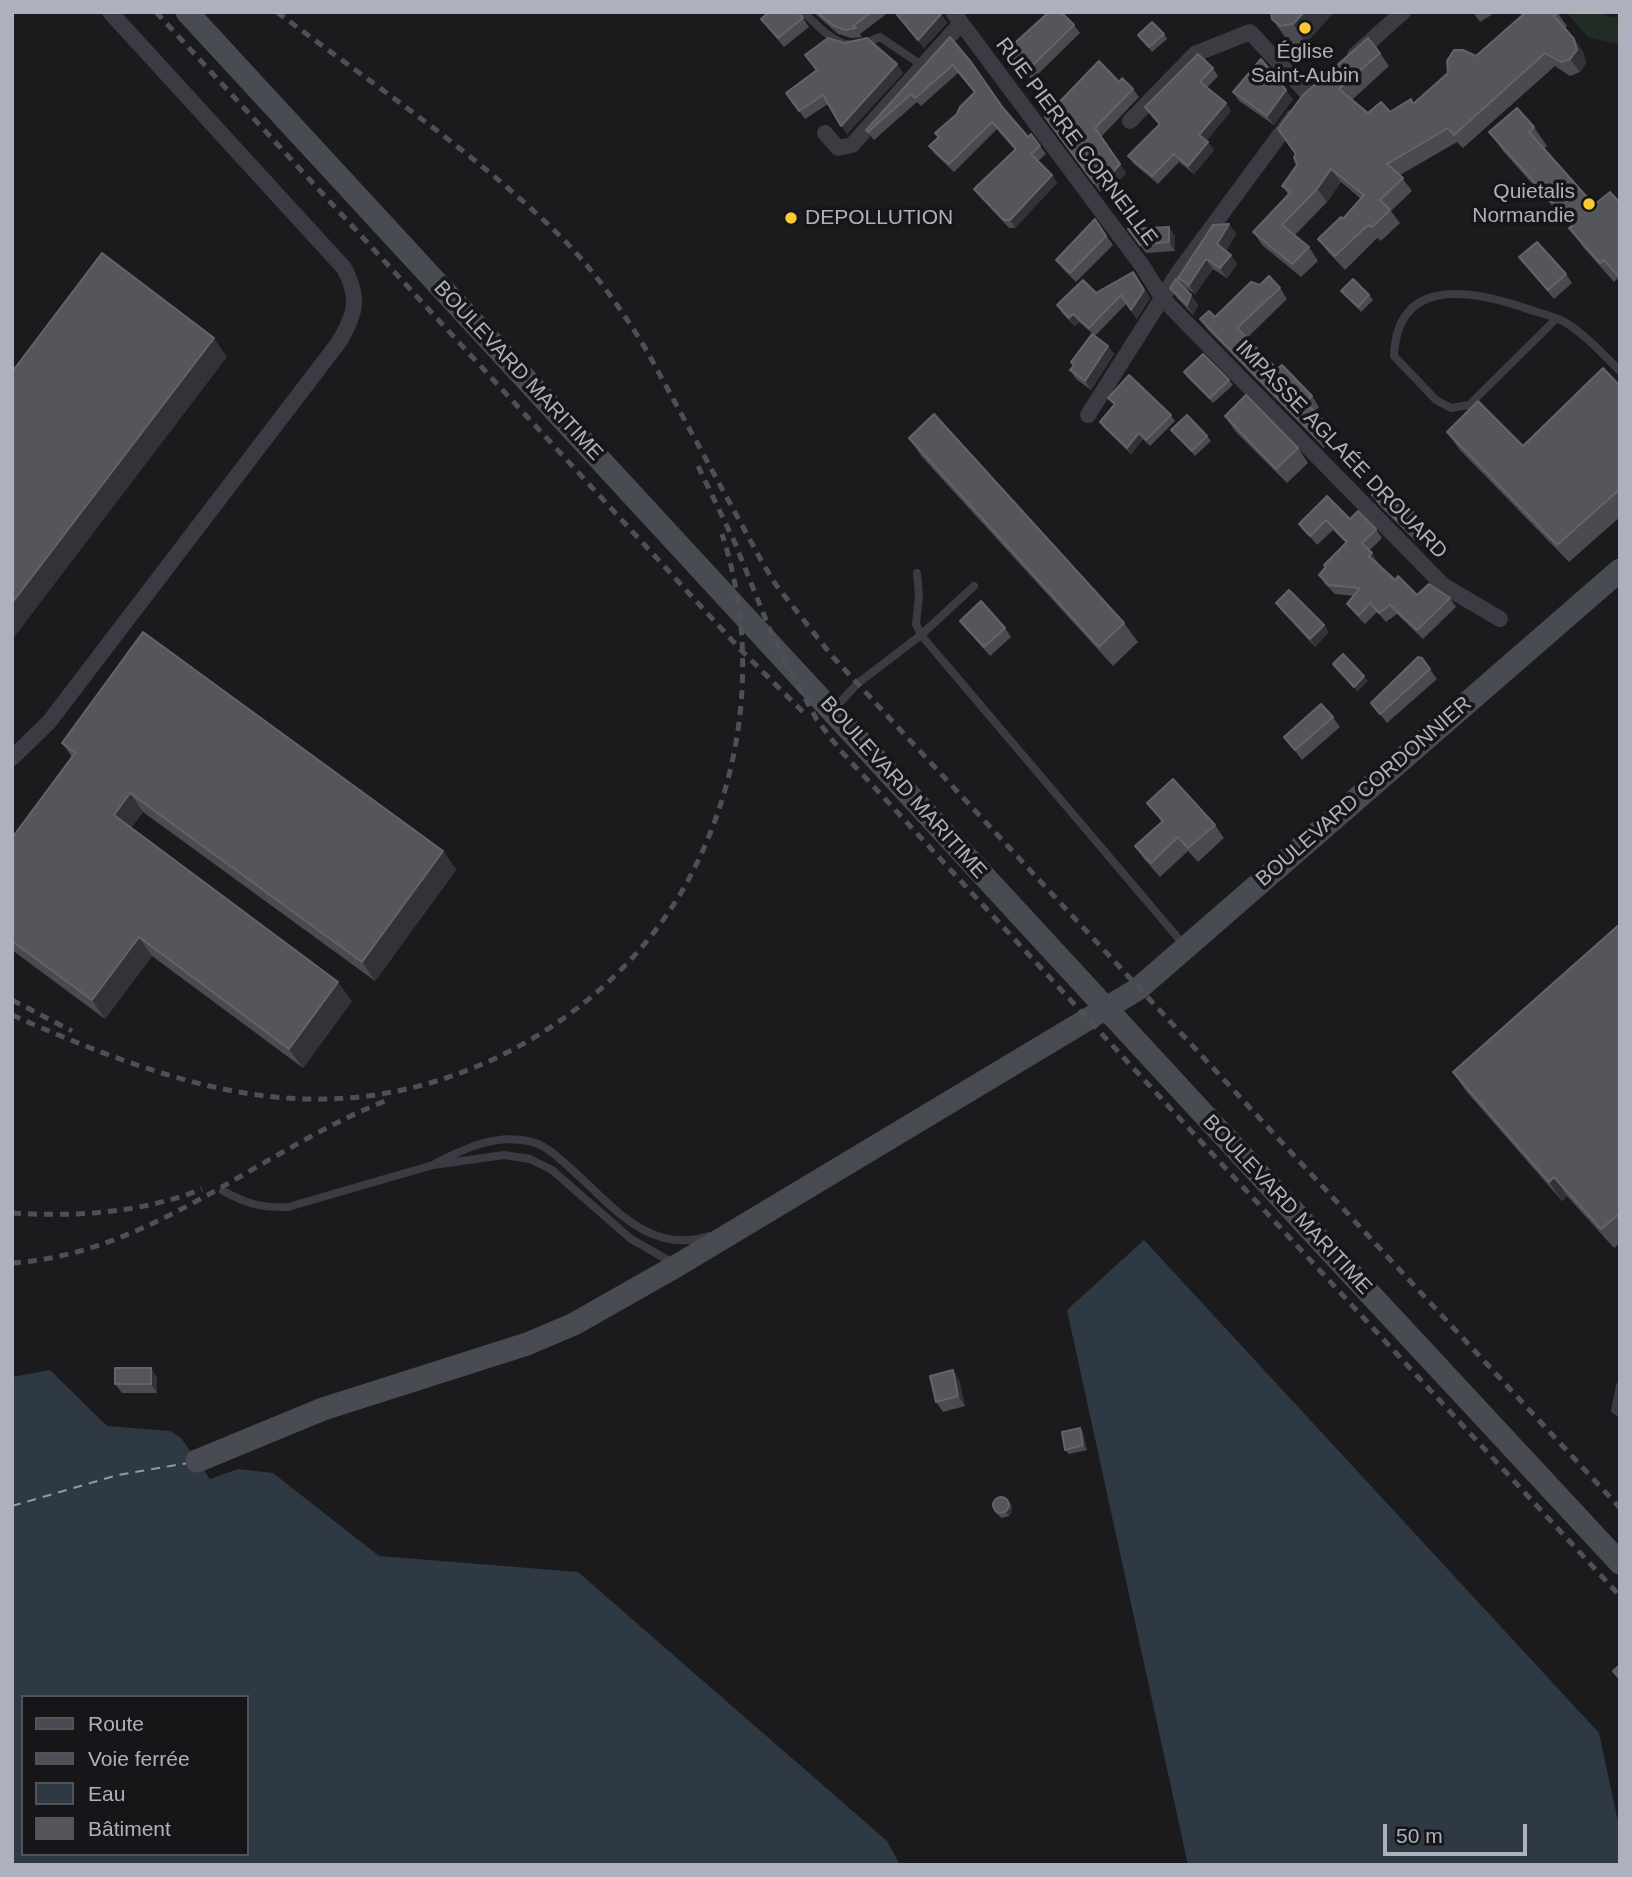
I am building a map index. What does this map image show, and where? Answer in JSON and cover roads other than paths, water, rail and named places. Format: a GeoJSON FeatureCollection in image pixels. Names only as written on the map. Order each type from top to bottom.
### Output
{"type":"FeatureCollection","features":[{"type":"Feature","properties":{"kind":"street"},"geometry":{"type":"LineString","coordinates":[[12,758],[49,722],[193,536],[339,342],[351,322],[355,305],[353,285],[344,268],[110,12]]}},
{"type":"Feature","properties":{"kind":"street","name":"BOULEVARD MARITIME"},"geometry":{"type":"LineString","coordinates":[[187,12],[1104,1009],[1620,1563]]}},
{"type":"Feature","properties":{"kind":"street"},"geometry":{"type":"LineString","coordinates":[[1340,68],[1403,12]]}},
{"type":"Feature","properties":{"kind":"street"},"geometry":{"type":"LineString","coordinates":[[825,133],[838,148],[852,145],[923,66],[957,18]]}},
{"type":"Feature","properties":{"kind":"street","name":"RUE PIERRE CORNEILLE"},"geometry":{"type":"LineString","coordinates":[[957,18],[1143,267],[1163,299]]}},
{"type":"Feature","properties":{"kind":"street"},"geometry":{"type":"LineString","coordinates":[[1088,415],[1178,273],[1314,90],[1250,32],[1195,54],[1130,121]]}},
{"type":"Feature","properties":{"kind":"street","name":"IMPASSE AGLAÉE DROUARD"},"geometry":{"type":"LineString","coordinates":[[1163,299],[1444,586],[1500,619]]}},
{"type":"Feature","properties":{"kind":"street","name":"BOULEVARD CORDONNIER"},"geometry":{"type":"LineString","coordinates":[[197,1461],[323,1409],[527,1344],[574,1324],[770,1211],[1138,989],[1620,570]]}},
{"type":"Feature","properties":{"kind":"lane"},"geometry":{"type":"LineString","coordinates":[[804,12],[821,32],[854,46],[880,37],[923,66]]}},
{"type":"Feature","properties":{"kind":"lane"},"geometry":{"type":"LineString","coordinates":[[1556,318],[1469,405],[1451,408],[1436,400],[1394,356],[1395,336],[1401,322],[1421,301],[1436,295],[1487,296],[1556,318],[1590,340],[1620,371]]}},
{"type":"Feature","properties":{"kind":"lane"},"geometry":{"type":"LineString","coordinates":[[917,573],[919,595],[916,624],[921,635],[1186,948]]}},
{"type":"Feature","properties":{"kind":"lane"},"geometry":{"type":"LineString","coordinates":[[832,711],[857,684],[921,635],[975,586]]}},
{"type":"Feature","properties":{"kind":"lane"},"geometry":{"type":"LineString","coordinates":[[432,1165],[473,1145],[504,1139],[531,1141],[557,1156],[639,1229],[660,1239],[683,1241],[707,1237],[740,1219],[770,1211]]}},
{"type":"Feature","properties":{"kind":"lane"},"geometry":{"type":"LineString","coordinates":[[223,1191],[246,1203],[265,1208],[288,1207],[432,1165],[504,1155],[530,1159],[552,1170],[631,1239],[678,1265]]}},
{"type":"Feature","properties":{"kind":"lane"},"geometry":{"type":"LineString","coordinates":[[1620,1386],[1615,1410],[1620,1413]]}},
{"type":"Feature","properties":{"kind":"water"},"geometry":{"type":"Polygon","coordinates":[[[1144,1240],[1599,1733],[1620,1831],[1620,1865],[1188,1865],[1067,1310],[1144,1240]]]}},
{"type":"Feature","properties":{"kind":"water"},"geometry":{"type":"Polygon","coordinates":[[[50,1370],[107,1426],[170,1431],[181,1438],[210,1479],[238,1469],[273,1473],[379,1556],[578,1572],[887,1841],[900,1865],[12,1865],[12,1377],[50,1370]]]}},
{"type":"Feature","properties":{"kind":"railway"},"geometry":{"type":"LineString","coordinates":[[156,12],[741,650],[807,716]]}},
{"type":"Feature","properties":{"kind":"railway"},"geometry":{"type":"LineString","coordinates":[[277,12],[458,147],[527,205],[572,249],[607,291],[647,351],[776,585],[832,656],[1620,1508]]}},
{"type":"Feature","properties":{"kind":"railway"},"geometry":{"type":"LineString","coordinates":[[698,466],[735,543],[770,630],[817,720],[840,750],[1620,1596]]}},
{"type":"Feature","properties":{"kind":"railway"},"geometry":{"type":"LineString","coordinates":[[12,1015],[87,1047],[166,1074],[206,1085],[286,1098],[327,1099],[383,1094],[438,1081],[491,1060],[541,1033],[588,1000],[629,961],[665,917],[694,869],[712,830],[735,747],[743,661],[740,618],[722,534]]}},
{"type":"Feature","properties":{"kind":"railway"},"geometry":{"type":"LineString","coordinates":[[12,1000],[72,1031]]}},
{"type":"Feature","properties":{"kind":"railway"},"geometry":{"type":"LineString","coordinates":[[12,1263],[63,1255],[112,1240],[160,1220],[297,1144],[390,1099]]}},
{"type":"Feature","properties":{"kind":"railway"},"geometry":{"type":"LineString","coordinates":[[12,1213],[108,1212],[156,1203],[202,1189]]}},
{"type":"Feature","properties":{"kind":"place","name":"Église Saint-Aubin"},"geometry":{"type":"Point","coordinates":[1305,28]}},
{"type":"Feature","properties":{"kind":"place","name":"Quietalis Normandie"},"geometry":{"type":"Point","coordinates":[1589,204]}},
{"type":"Feature","properties":{"kind":"place","name":"DEPOLLUTION"},"geometry":{"type":"Point","coordinates":[791,218]}}]}
